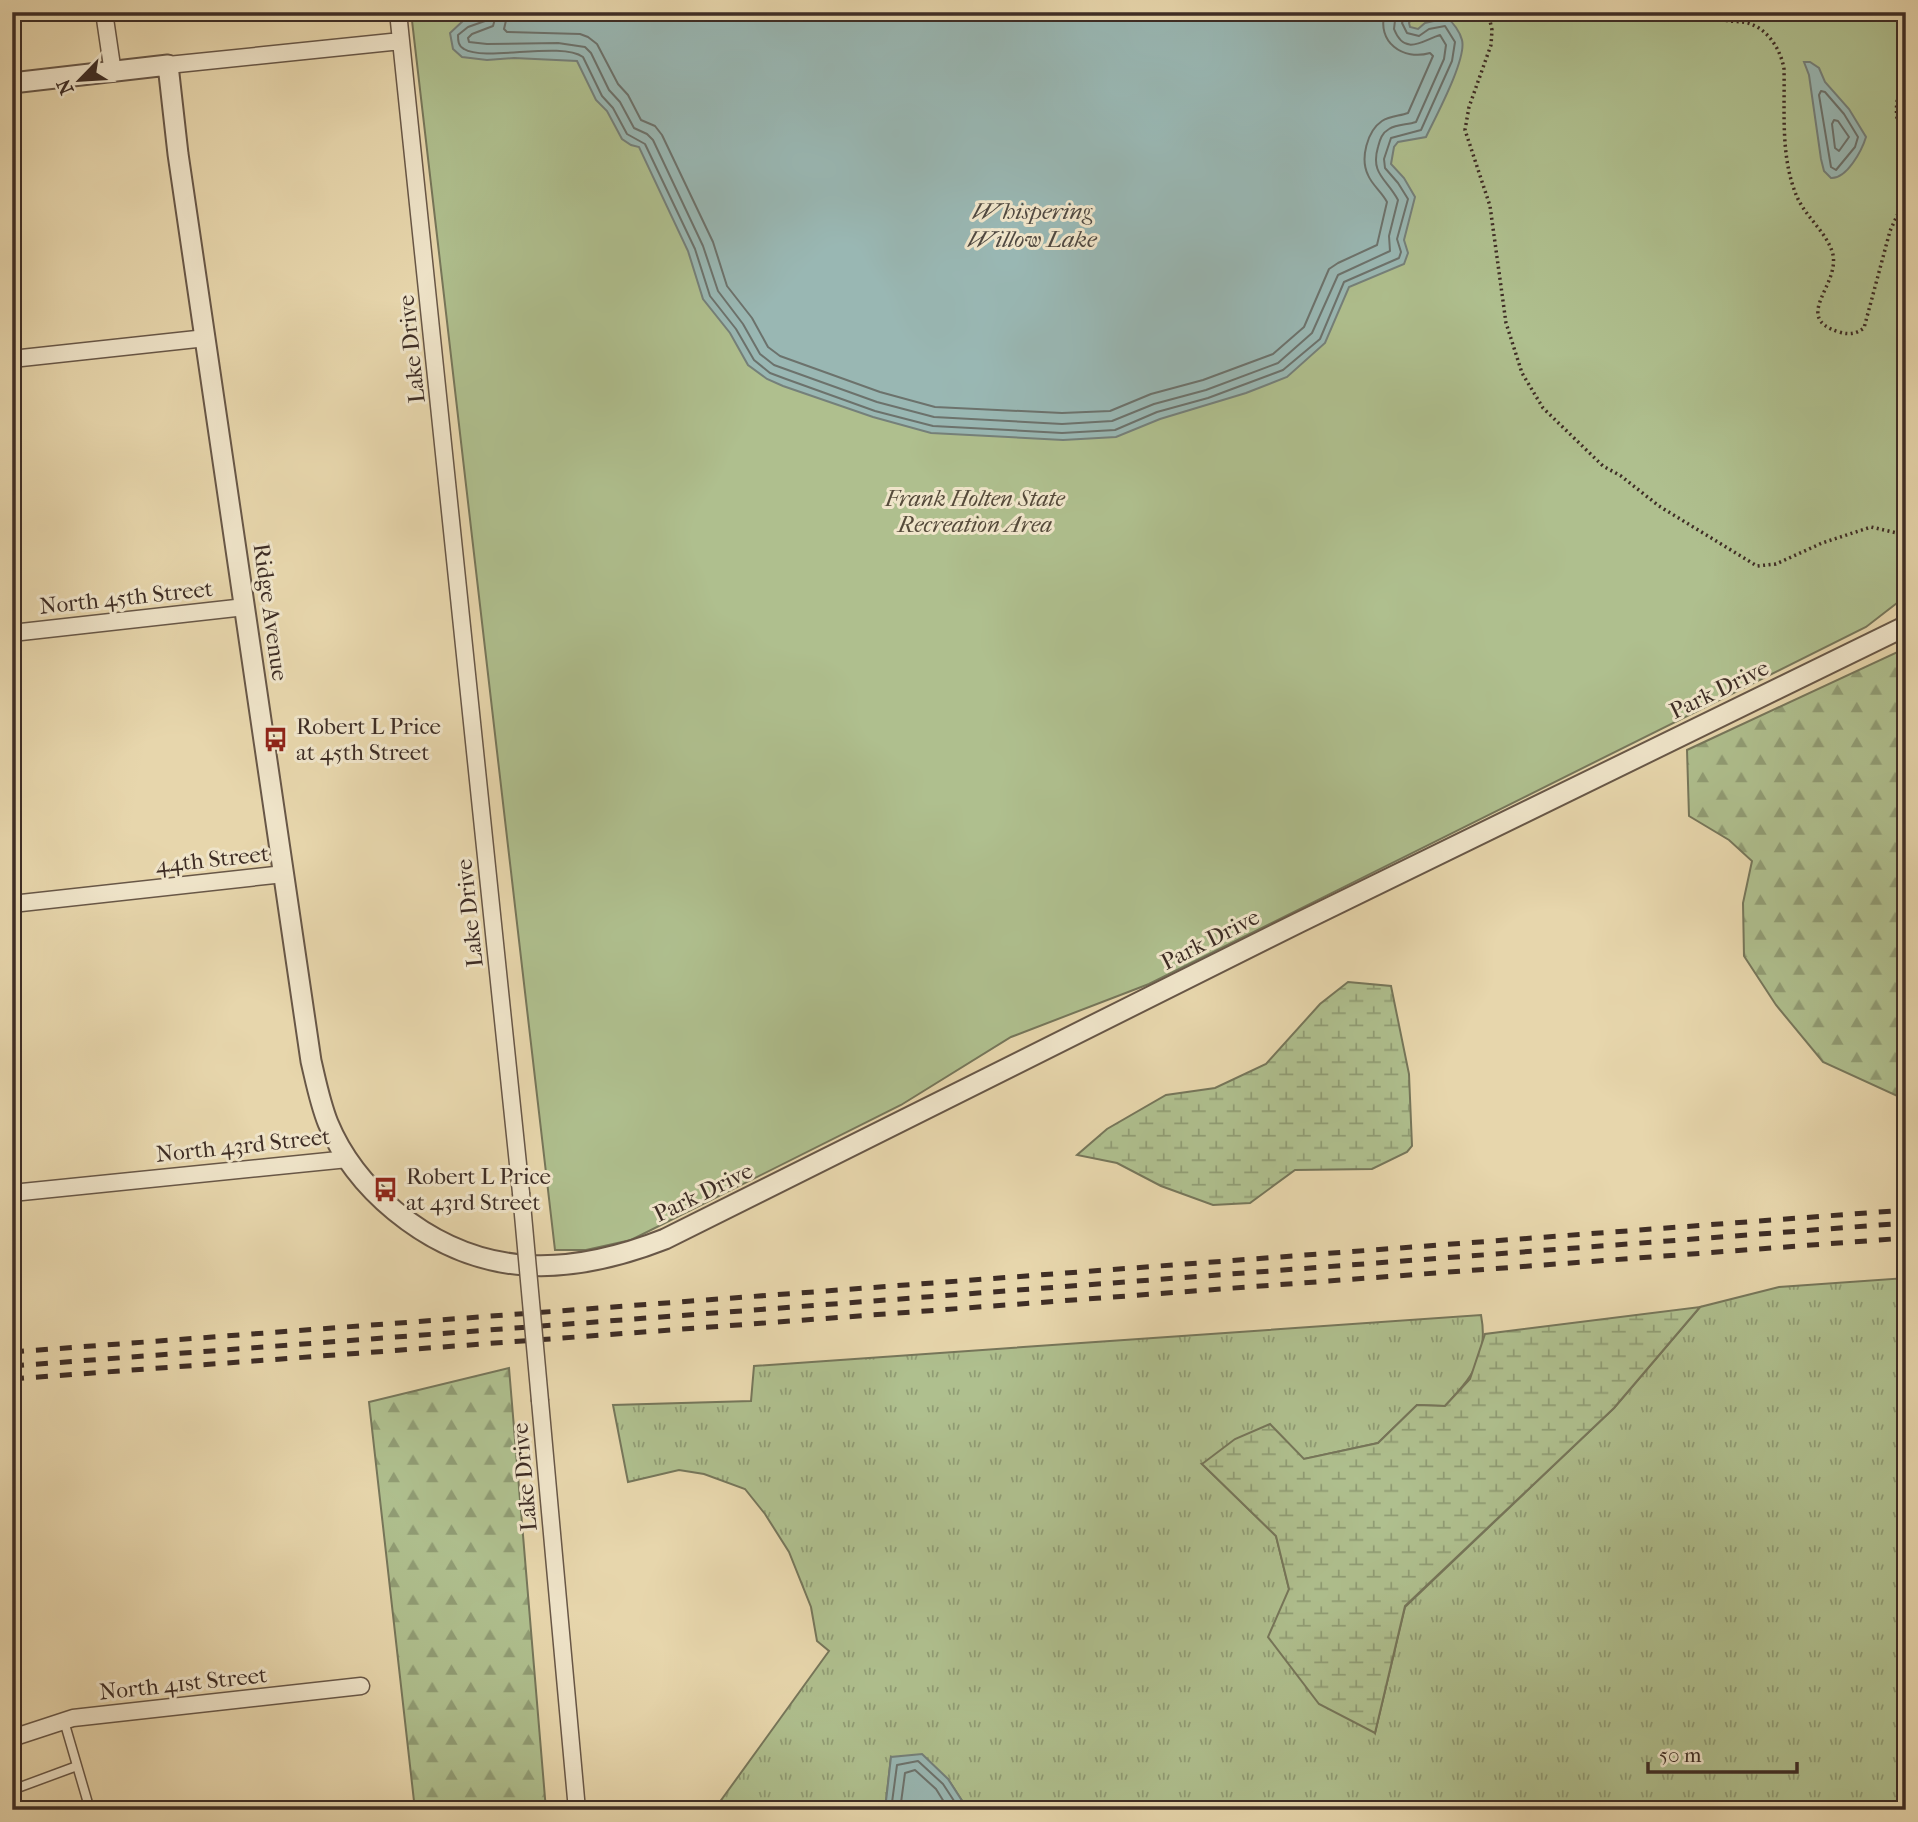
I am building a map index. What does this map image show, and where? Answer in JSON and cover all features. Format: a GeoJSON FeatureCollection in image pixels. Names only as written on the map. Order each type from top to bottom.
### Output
{"type":"FeatureCollection","features":[{"type":"Feature","properties":{"kind":"street"},"geometry":{"type":"LineString","coordinates":[[104,12],[113,73]]}},
{"type":"Feature","properties":{"kind":"street","name":"Lake Drive"},"geometry":{"type":"LineString","coordinates":[[398,12],[521,1193],[577,1810]]}},
{"type":"Feature","properties":{"kind":"street"},"geometry":{"type":"LineString","coordinates":[[12,83],[401,41]]}},
{"type":"Feature","properties":{"kind":"street","name":"Ridge Avenue"},"geometry":{"type":"LineString","coordinates":[[168,65],[178,154],[311,1061],[328,1122],[348,1159]]}},
{"type":"Feature","properties":{"kind":"street"},"geometry":{"type":"LineString","coordinates":[[12,359],[206,338]]}},
{"type":"Feature","properties":{"kind":"street","name":"North 45th Street"},"geometry":{"type":"LineString","coordinates":[[12,633],[245,607]]}},
{"type":"Feature","properties":{"kind":"street","name":"Park Drive"},"geometry":{"type":"LineString","coordinates":[[526,1265],[569,1265],[613,1257],[665,1239],[706,1220],[1298,923],[1904,625]]}},
{"type":"Feature","properties":{"kind":"street","name":"44th Street"},"geometry":{"type":"LineString","coordinates":[[12,904],[284,874]]}},
{"type":"Feature","properties":{"kind":"street","name":"North 43rd Street"},"geometry":{"type":"LineString","coordinates":[[12,1193],[348,1159],[365,1183],[382,1200],[426,1234],[471,1255],[496,1262],[526,1265]]}},
{"type":"Feature","properties":{"kind":"street","name":"North 41st Street"},"geometry":{"type":"LineString","coordinates":[[12,1738],[64,1721],[361,1686]]}},
{"type":"Feature","properties":{"kind":"lane"},"geometry":{"type":"LineString","coordinates":[[64,1721],[90,1810]]}},
{"type":"Feature","properties":{"kind":"lane"},"geometry":{"type":"LineString","coordinates":[[12,1790],[77,1766]]}},
{"type":"Feature","properties":{"kind":"path"},"geometry":{"type":"LineString","coordinates":[[1488,12],[1492,30],[1491,45],[1469,107],[1465,130],[1490,206],[1510,339],[1522,373],[1537,400],[1603,466],[1621,476],[1659,506],[1757,566],[1776,564],[1822,543],[1871,527],[1897,533],[1906,531]]}},
{"type":"Feature","properties":{"kind":"path"},"geometry":{"type":"LineString","coordinates":[[1712,12],[1721,19],[1749,24],[1760,29],[1775,46],[1781,58],[1784,69],[1786,149],[1794,191],[1828,242],[1833,258],[1832,275],[1817,308],[1818,317],[1824,325],[1852,334],[1864,328],[1890,231],[1906,196]]}},
{"type":"Feature","properties":{"kind":"path"},"geometry":{"type":"LineString","coordinates":[[1906,80],[1896,106],[1899,131],[1906,150]]}},
{"type":"Feature","properties":{"kind":"green space","name":"Frank Holten State Recreation Area"},"geometry":{"type":"Polygon","coordinates":[[[411,12],[1906,12],[1906,596],[1866,627],[1149,984],[1011,1037],[901,1105],[631,1240],[586,1250],[555,1250],[411,12]]]}},
{"type":"Feature","properties":{"kind":"green space"},"geometry":{"type":"Polygon","coordinates":[[[1906,648],[1906,1100],[1823,1062],[1776,1005],[1744,956],[1743,903],[1752,861],[1729,840],[1689,816],[1687,750],[1906,648]]]}},
{"type":"Feature","properties":{"kind":"green space"},"geometry":{"type":"Polygon","coordinates":[[[1348,982],[1391,986],[1409,1074],[1412,1146],[1407,1152],[1372,1169],[1295,1170],[1250,1203],[1213,1205],[1161,1186],[1117,1163],[1077,1155],[1107,1129],[1166,1095],[1215,1088],[1266,1064],[1320,1004],[1348,982]]]}},
{"type":"Feature","properties":{"kind":"green space"},"geometry":{"type":"Polygon","coordinates":[[[1906,1278],[1906,1810],[968,1810],[948,1779],[891,1757],[885,1810],[714,1810],[829,1651],[817,1641],[811,1607],[789,1552],[745,1489],[704,1474],[679,1470],[628,1482],[613,1405],[751,1401],[754,1366],[1481,1315],[1483,1343],[1480,1355],[1463,1385],[1445,1406],[1417,1405],[1378,1443],[1304,1459],[1202,1464],[1276,1536],[1289,1589],[1375,1733],[1405,1607],[1614,1408],[1700,1307],[1779,1287],[1906,1278]]]}},
{"type":"Feature","properties":{"kind":"green space"},"geometry":{"type":"Polygon","coordinates":[[[1700,1307],[1614,1408],[1405,1606],[1375,1733],[1319,1704],[1268,1637],[1289,1589],[1276,1536],[1202,1464],[1235,1439],[1270,1424],[1304,1459],[1378,1443],[1417,1405],[1445,1406],[1470,1379],[1485,1334],[1700,1307]]]}},
{"type":"Feature","properties":{"kind":"green space"},"geometry":{"type":"Polygon","coordinates":[[[509,1368],[546,1810],[415,1810],[369,1402],[509,1368]]]}},
{"type":"Feature","properties":{"kind":"water","name":"Whispering Willow Lake"},"geometry":{"type":"Polygon","coordinates":[[[493,12],[1415,12],[1409,23],[1410,27],[1418,29],[1425,23],[1447,18],[1460,34],[1462,49],[1449,88],[1426,137],[1398,142],[1394,147],[1391,164],[1404,178],[1415,197],[1404,240],[1408,253],[1404,264],[1349,287],[1325,343],[1287,377],[1246,393],[1160,419],[1116,437],[1063,440],[931,433],[873,417],[783,386],[767,379],[748,365],[730,333],[703,299],[688,251],[639,147],[622,139],[607,111],[596,100],[577,61],[514,58],[487,60],[462,57],[453,49],[450,33],[464,20],[493,12]]]}},
{"type":"Feature","properties":{"kind":"water"},"geometry":{"type":"Polygon","coordinates":[[[1804,62],[1810,62],[1819,68],[1825,82],[1849,109],[1866,137],[1853,163],[1837,177],[1831,178],[1824,171],[1809,75],[1804,62]]]}},
{"type":"Feature","properties":{"kind":"water"},"geometry":{"type":"Polygon","coordinates":[[[922,1754],[948,1779],[968,1810],[885,1810],[891,1757],[922,1754]]]}},
{"type":"Feature","properties":{"kind":"railway"},"geometry":{"type":"LineString","coordinates":[[12,1352],[1906,1210]]}},
{"type":"Feature","properties":{"kind":"railway"},"geometry":{"type":"LineString","coordinates":[[12,1366],[1906,1223]]}},
{"type":"Feature","properties":{"kind":"railway"},"geometry":{"type":"LineString","coordinates":[[12,1379],[1906,1238]]}},
{"type":"Feature","properties":{"kind":"place","name":"Robert L Price at 45th Street"},"geometry":{"type":"Point","coordinates":[276,739]}},
{"type":"Feature","properties":{"kind":"place","name":"Robert L Price at 43rd Street"},"geometry":{"type":"Point","coordinates":[386,1189]}}]}
